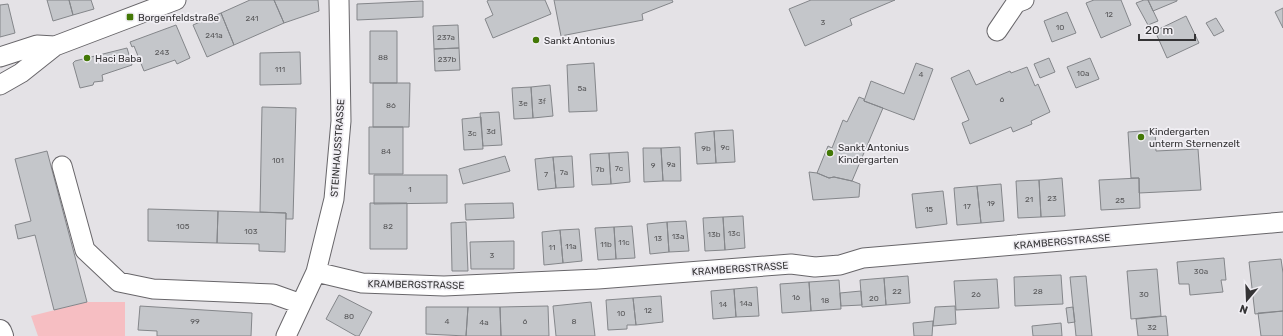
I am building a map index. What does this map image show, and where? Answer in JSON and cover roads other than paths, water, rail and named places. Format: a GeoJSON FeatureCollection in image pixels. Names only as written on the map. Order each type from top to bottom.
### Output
{"type":"FeatureCollection","features":[{"type":"Feature","properties":{"kind":"main road"},"geometry":{"type":"LineString","coordinates":[[0,332],[2,336]]}},
{"type":"Feature","properties":{"kind":"street"},"geometry":{"type":"LineString","coordinates":[[0,85],[21,73],[55,46],[176,0]]}},
{"type":"Feature","properties":{"kind":"street","name":"STEINHAUSSTRASSE"},"geometry":{"type":"LineString","coordinates":[[286,336],[316,272],[334,199],[341,114],[339,0]]}},
{"type":"Feature","properties":{"kind":"street"},"geometry":{"type":"LineString","coordinates":[[997,31],[1016,3],[1024,0]]}},
{"type":"Feature","properties":{"kind":"street"},"geometry":{"type":"LineString","coordinates":[[0,57],[37,45],[55,46]]}},
{"type":"Feature","properties":{"kind":"street"},"geometry":{"type":"LineString","coordinates":[[62,166],[85,250],[119,282],[153,289],[273,294],[301,304]]}},
{"type":"Feature","properties":{"kind":"street","name":"KRAMBERGSTRASSE"},"geometry":{"type":"LineString","coordinates":[[316,272],[362,283],[407,286],[444,286],[598,279],[791,264],[815,267],[840,265],[864,258],[1283,222]]}},
{"type":"Feature","properties":{"kind":"place","name":"Borgenfeldstraße"},"geometry":{"type":"Point","coordinates":[130,17]}},
{"type":"Feature","properties":{"kind":"place","name":"Sankt Antonius"},"geometry":{"type":"Point","coordinates":[536,40]}},
{"type":"Feature","properties":{"kind":"place","name":"Haci Baba"},"geometry":{"type":"Point","coordinates":[87,58]}},
{"type":"Feature","properties":{"kind":"place","name":"Kindergarten unterm Sternenzelt"},"geometry":{"type":"Point","coordinates":[1141,137]}},
{"type":"Feature","properties":{"kind":"place","name":"Sankt Antonius Kindergarten"},"geometry":{"type":"Point","coordinates":[830,153]}}]}
